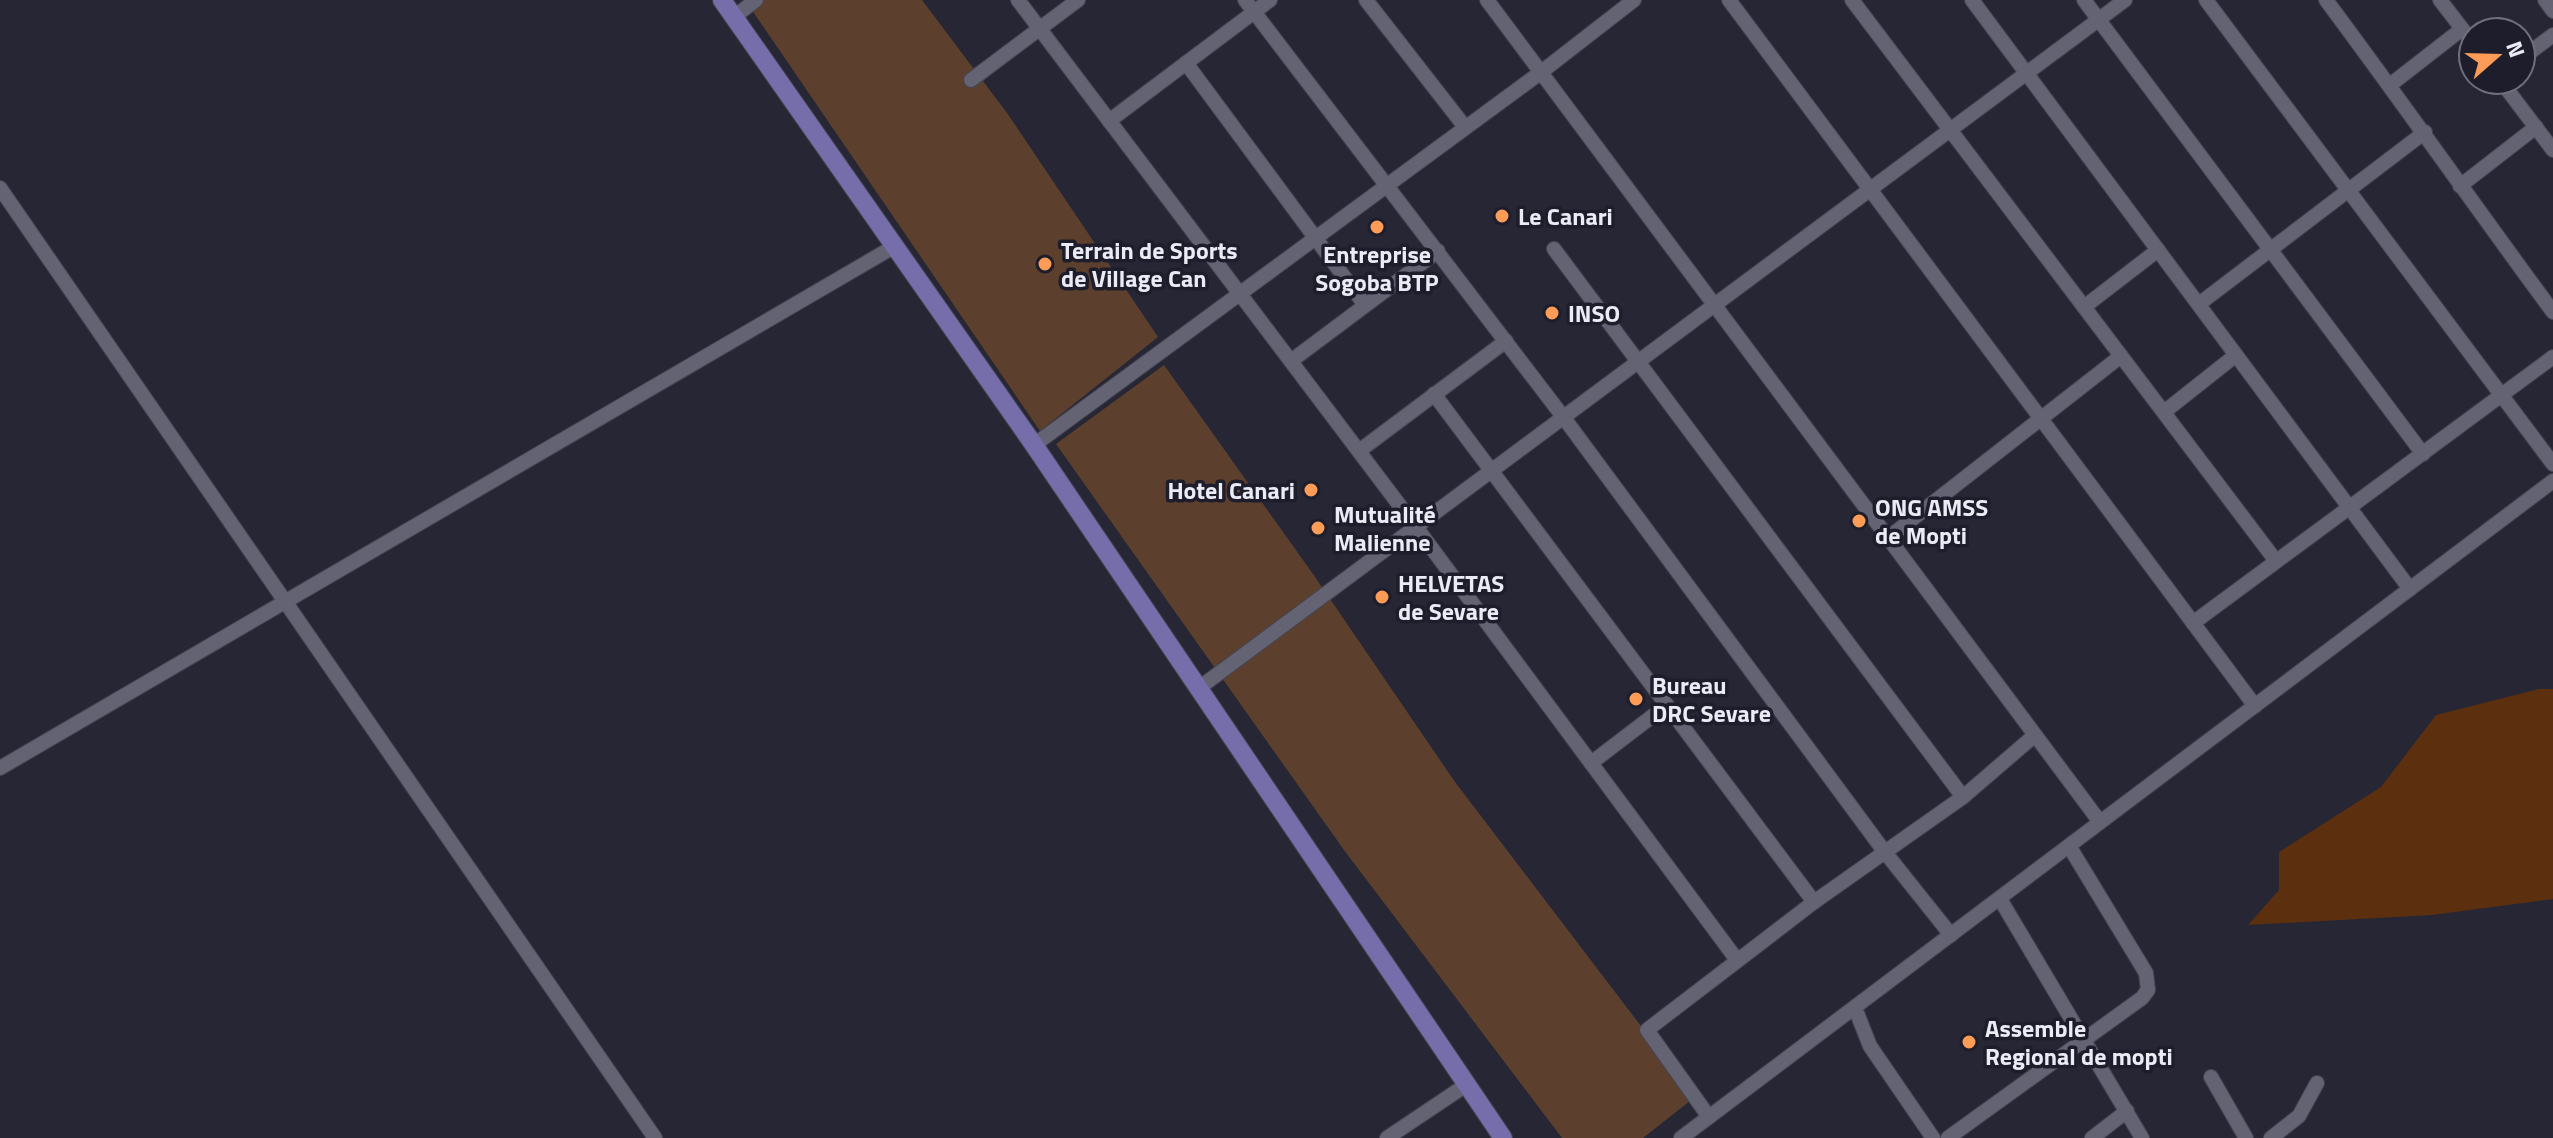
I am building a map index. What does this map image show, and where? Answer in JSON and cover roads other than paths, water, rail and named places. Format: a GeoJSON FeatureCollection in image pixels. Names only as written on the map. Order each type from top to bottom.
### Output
{"type":"FeatureCollection","features":[{"type":"Feature","properties":{"kind":"main road"},"geometry":{"type":"LineString","coordinates":[[722,0],[1034,445],[1503,1138]]}},
{"type":"Feature","properties":{"kind":"street"},"geometry":{"type":"LineString","coordinates":[[734,17],[756,0]]}},
{"type":"Feature","properties":{"kind":"street"},"geometry":{"type":"LineString","coordinates":[[1018,0],[1416,527],[1737,960]]}},
{"type":"Feature","properties":{"kind":"street"},"geometry":{"type":"LineString","coordinates":[[971,80],[1078,0]]}},
{"type":"Feature","properties":{"kind":"street"},"geometry":{"type":"LineString","coordinates":[[1109,121],[1186,63],[1250,6],[1270,0]]}},
{"type":"Feature","properties":{"kind":"street"},"geometry":{"type":"LineString","coordinates":[[1366,0],[1465,127]]}},
{"type":"Feature","properties":{"kind":"street"},"geometry":{"type":"LineString","coordinates":[[1487,0],[2100,822]]}},
{"type":"Feature","properties":{"kind":"street"},"geometry":{"type":"LineString","coordinates":[[1034,445],[1540,73],[1634,0]]}},
{"type":"Feature","properties":{"kind":"street"},"geometry":{"type":"LineString","coordinates":[[1729,0],[2255,706]]}},
{"type":"Feature","properties":{"kind":"street"},"geometry":{"type":"LineString","coordinates":[[1852,0],[2276,561]]}},
{"type":"Feature","properties":{"kind":"street"},"geometry":{"type":"LineString","coordinates":[[1972,0],[2410,589]]}},
{"type":"Feature","properties":{"kind":"street"},"geometry":{"type":"LineString","coordinates":[[2084,0],[2423,454]]}},
{"type":"Feature","properties":{"kind":"street"},"geometry":{"type":"LineString","coordinates":[[1199,688],[2125,0]]}},
{"type":"Feature","properties":{"kind":"street"},"geometry":{"type":"LineString","coordinates":[[2206,0],[2553,464]]}},
{"type":"Feature","properties":{"kind":"street"},"geometry":{"type":"LineString","coordinates":[[2326,0],[2553,312]]}},
{"type":"Feature","properties":{"kind":"street"},"geometry":{"type":"LineString","coordinates":[[2440,0],[2457,22]]}},
{"type":"Feature","properties":{"kind":"street"},"geometry":{"type":"LineString","coordinates":[[2545,0],[2553,11]]}},
{"type":"Feature","properties":{"kind":"street"},"geometry":{"type":"LineString","coordinates":[[1250,6],[1564,418],[1884,851],[1951,935]]}},
{"type":"Feature","properties":{"kind":"street"},"geometry":{"type":"LineString","coordinates":[[2390,85],[2457,33]]}},
{"type":"Feature","properties":{"kind":"street"},"geometry":{"type":"LineString","coordinates":[[1186,63],[1365,305]]}},
{"type":"Feature","properties":{"kind":"street"},"geometry":{"type":"LineString","coordinates":[[2512,96],[2553,150]]}},
{"type":"Feature","properties":{"kind":"street"},"geometry":{"type":"LineString","coordinates":[[2460,186],[2536,127]]}},
{"type":"Feature","properties":{"kind":"street"},"geometry":{"type":"LineString","coordinates":[[2199,304],[2425,132]]}},
{"type":"Feature","properties":{"kind":"street"},"geometry":{"type":"LineString","coordinates":[[0,188],[655,1138]]}},
{"type":"Feature","properties":{"kind":"street"},"geometry":{"type":"LineString","coordinates":[[0,768],[895,246]]}},
{"type":"Feature","properties":{"kind":"street"},"geometry":{"type":"LineString","coordinates":[[1554,249],[1963,797]]}},
{"type":"Feature","properties":{"kind":"street"},"geometry":{"type":"LineString","coordinates":[[2084,307],[2158,250]]}},
{"type":"Feature","properties":{"kind":"street"},"geometry":{"type":"LineString","coordinates":[[1291,361],[1438,251]]}},
{"type":"Feature","properties":{"kind":"street"},"geometry":{"type":"LineString","coordinates":[[1359,451],[1506,341]]}},
{"type":"Feature","properties":{"kind":"street"},"geometry":{"type":"LineString","coordinates":[[2164,412],[2236,355]]}},
{"type":"Feature","properties":{"kind":"street"},"geometry":{"type":"LineString","coordinates":[[1888,538],[2121,356]]}},
{"type":"Feature","properties":{"kind":"street"},"geometry":{"type":"LineString","coordinates":[[2193,623],[2553,357]]}},
{"type":"Feature","properties":{"kind":"street"},"geometry":{"type":"LineString","coordinates":[[1434,394],[1814,902]]}},
{"type":"Feature","properties":{"kind":"street"},"geometry":{"type":"LineString","coordinates":[[1681,1138],[2553,481]]}},
{"type":"Feature","properties":{"kind":"street"},"geometry":{"type":"LineString","coordinates":[[1591,763],[1667,705]]}},
{"type":"Feature","properties":{"kind":"street"},"geometry":{"type":"LineString","coordinates":[[1709,1117],[1647,1030],[1814,902],[1963,797],[2035,735]]}},
{"type":"Feature","properties":{"kind":"street"},"geometry":{"type":"LineString","coordinates":[[1948,1138],[2142,998],[2148,990],[2146,973],[2069,846]]}},
{"type":"Feature","properties":{"kind":"street"},"geometry":{"type":"LineString","coordinates":[[2000,899],[2142,1138]]}},
{"type":"Feature","properties":{"kind":"street"},"geometry":{"type":"LineString","coordinates":[[1855,1008],[1870,1046],[1933,1138]]}},
{"type":"Feature","properties":{"kind":"street"},"geometry":{"type":"LineString","coordinates":[[2211,1077],[2246,1138]]}},
{"type":"Feature","properties":{"kind":"street"},"geometry":{"type":"LineString","coordinates":[[2271,1138],[2299,1116],[2317,1083]]}},
{"type":"Feature","properties":{"kind":"street"},"geometry":{"type":"LineString","coordinates":[[1387,1138],[1466,1085]]}},
{"type":"Feature","properties":{"kind":"street"},"geometry":{"type":"LineString","coordinates":[[2092,1138],[2127,1111]]}},
{"type":"Feature","properties":{"kind":"place","name":"Le Canari"},"geometry":{"type":"Point","coordinates":[1502,216]}},
{"type":"Feature","properties":{"kind":"place","name":"Entreprise Sogoba BTP"},"geometry":{"type":"Point","coordinates":[1377,227]}},
{"type":"Feature","properties":{"kind":"place","name":"Terrain de Sports de Village Can"},"geometry":{"type":"Point","coordinates":[1045,264]}},
{"type":"Feature","properties":{"kind":"place","name":"INSO"},"geometry":{"type":"Point","coordinates":[1552,313]}},
{"type":"Feature","properties":{"kind":"place","name":"Hotel Canari"},"geometry":{"type":"Point","coordinates":[1311,490]}},
{"type":"Feature","properties":{"kind":"place","name":"ONG AMSS de Mopti"},"geometry":{"type":"Point","coordinates":[1859,521]}},
{"type":"Feature","properties":{"kind":"place","name":"Mutualité Malienne"},"geometry":{"type":"Point","coordinates":[1318,528]}},
{"type":"Feature","properties":{"kind":"place","name":"HELVETAS de Sevare"},"geometry":{"type":"Point","coordinates":[1382,597]}},
{"type":"Feature","properties":{"kind":"place","name":"Bureau DRC Sevare"},"geometry":{"type":"Point","coordinates":[1636,699]}},
{"type":"Feature","properties":{"kind":"place","name":"Assemble Regional de mopti"},"geometry":{"type":"Point","coordinates":[1969,1042]}}]}
